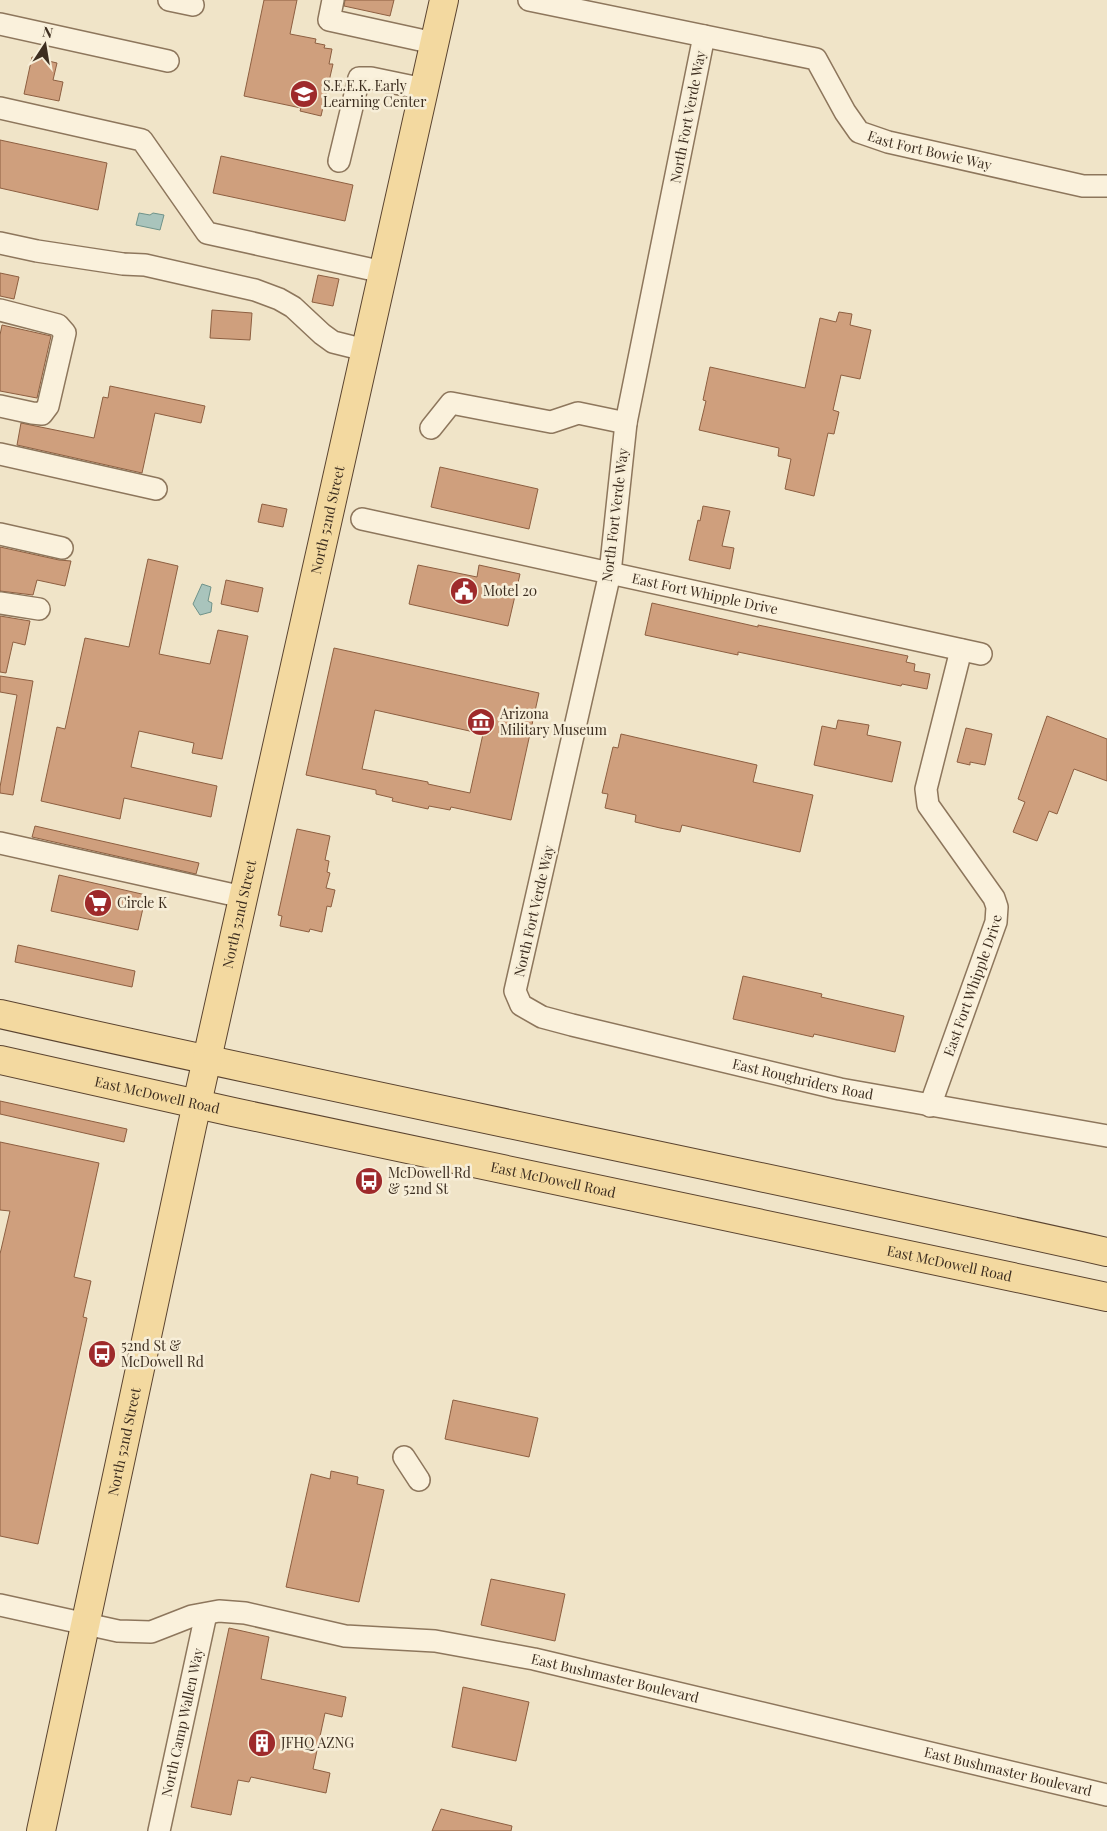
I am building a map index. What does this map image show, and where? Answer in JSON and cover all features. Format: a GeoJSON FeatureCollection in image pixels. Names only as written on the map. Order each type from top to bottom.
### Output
{"type":"FeatureCollection","features":[{"type":"Feature","properties":{"kind":"main road","name":"North 52nd Street"},"geometry":{"type":"LineString","coordinates":[[41,1831],[197,1104],[444,0]]}},
{"type":"Feature","properties":{"kind":"main road"},"geometry":{"type":"LineString","coordinates":[[0,1014],[207,1060],[890,1203],[1107,1252]]}},
{"type":"Feature","properties":{"kind":"main road","name":"East McDowell Road"},"geometry":{"type":"LineString","coordinates":[[0,1060],[197,1104],[1107,1297]]}},
{"type":"Feature","properties":{"kind":"street"},"geometry":{"type":"LineString","coordinates":[[169,0],[193,5]]}},
{"type":"Feature","properties":{"kind":"street","name":"East Fort Bowie Way"},"geometry":{"type":"LineString","coordinates":[[529,0],[816,59],[859,132],[888,142],[1083,186],[1107,186]]}},
{"type":"Feature","properties":{"kind":"street"},"geometry":{"type":"LineString","coordinates":[[331,10],[434,43]]}},
{"type":"Feature","properties":{"kind":"street"},"geometry":{"type":"LineString","coordinates":[[0,24],[168,61]]}},
{"type":"Feature","properties":{"kind":"street","name":"North Fort Verde Way"},"geometry":{"type":"LineString","coordinates":[[515,991],[610,573],[626,423],[704,36]]}},
{"type":"Feature","properties":{"kind":"street"},"geometry":{"type":"LineString","coordinates":[[339,161],[359,78],[371,78],[424,89]]}},
{"type":"Feature","properties":{"kind":"street"},"geometry":{"type":"LineString","coordinates":[[0,108],[142,140],[207,233],[383,272]]}},
{"type":"Feature","properties":{"kind":"street"},"geometry":{"type":"LineString","coordinates":[[0,243],[123,264],[145,265],[255,290],[279,299],[293,308],[333,342],[365,350]]}},
{"type":"Feature","properties":{"kind":"street"},"geometry":{"type":"LineString","coordinates":[[0,310],[58,325],[65,333],[48,406],[42,414],[0,406]]}},
{"type":"Feature","properties":{"kind":"street"},"geometry":{"type":"LineString","coordinates":[[432,428],[451,403],[550,422],[578,412],[626,423]]}},
{"type":"Feature","properties":{"kind":"street"},"geometry":{"type":"LineString","coordinates":[[0,454],[156,489]]}},
{"type":"Feature","properties":{"kind":"street","name":"East Fort Whipple Drive"},"geometry":{"type":"LineString","coordinates":[[362,519],[971,652],[929,774],[926,789],[928,805],[994,898],[997,907],[996,922],[930,1106]]}},
{"type":"Feature","properties":{"kind":"street"},"geometry":{"type":"LineString","coordinates":[[0,534],[62,548]]}},
{"type":"Feature","properties":{"kind":"street"},"geometry":{"type":"LineString","coordinates":[[0,603],[39,609]]}},
{"type":"Feature","properties":{"kind":"street"},"geometry":{"type":"LineString","coordinates":[[0,843],[243,897]]}},
{"type":"Feature","properties":{"kind":"street","name":"East Roughriders Road"},"geometry":{"type":"LineString","coordinates":[[515,991],[521,1005],[542,1017],[840,1089],[1107,1136]]}},
{"type":"Feature","properties":{"kind":"street"},"geometry":{"type":"LineString","coordinates":[[404,1457],[419,1480]]}},
{"type":"Feature","properties":{"kind":"street","name":"East Bushmaster Boulevard"},"geometry":{"type":"LineString","coordinates":[[0,1605],[118,1631],[151,1632],[192,1616],[219,1611],[245,1613],[345,1636],[435,1641],[502,1652],[1107,1795]]}},
{"type":"Feature","properties":{"kind":"street","name":"North Camp Wallen Way"},"geometry":{"type":"LineString","coordinates":[[159,1831],[206,1614]]}},
{"type":"Feature","properties":{"kind":"water"},"geometry":{"type":"Polygon","coordinates":[[[139,213],[164,215],[160,230],[136,225],[139,213]]]}},
{"type":"Feature","properties":{"kind":"water"},"geometry":{"type":"Polygon","coordinates":[[[202,584],[211,587],[208,601],[212,603],[211,612],[200,615],[193,604],[202,584]]]}},
{"type":"Feature","properties":{"kind":"building"},"geometry":{"type":"Polygon","coordinates":[[[264,0],[297,0],[290,34],[316,39],[315,43],[325,45],[324,48],[332,49],[329,64],[333,64],[321,116],[300,111],[301,108],[244,96],[264,0]]]}},
{"type":"Feature","properties":{"kind":"building"},"geometry":{"type":"Polygon","coordinates":[[[345,0],[394,0],[390,16],[344,6],[345,0]]]}},
{"type":"Feature","properties":{"kind":"building"},"geometry":{"type":"Polygon","coordinates":[[[32,57],[57,63],[53,80],[63,82],[59,101],[24,94],[32,57]]]}},
{"type":"Feature","properties":{"kind":"building"},"geometry":{"type":"Polygon","coordinates":[[[0,140],[107,163],[98,210],[0,188],[0,140]]]}},
{"type":"Feature","properties":{"kind":"building"},"geometry":{"type":"Polygon","coordinates":[[[221,156],[353,185],[345,221],[213,193],[221,156]]]}},
{"type":"Feature","properties":{"kind":"building"},"geometry":{"type":"Polygon","coordinates":[[[0,273],[19,277],[14,299],[0,296],[0,273]]]}},
{"type":"Feature","properties":{"kind":"building"},"geometry":{"type":"Polygon","coordinates":[[[318,275],[339,279],[333,306],[312,302],[318,275]]]}},
{"type":"Feature","properties":{"kind":"building"},"geometry":{"type":"Polygon","coordinates":[[[212,310],[252,313],[250,340],[210,338],[212,310]]]}},
{"type":"Feature","properties":{"kind":"building"},"geometry":{"type":"Polygon","coordinates":[[[839,312],[852,314],[850,325],[871,330],[860,379],[841,375],[833,410],[839,412],[834,434],[828,433],[814,496],[785,489],[791,459],[778,456],[779,448],[699,430],[706,401],[703,400],[710,367],[805,388],[820,318],[836,322],[839,312]]]}},
{"type":"Feature","properties":{"kind":"building"},"geometry":{"type":"Polygon","coordinates":[[[2,325],[51,336],[37,398],[0,391],[0,335],[2,325]]]}},
{"type":"Feature","properties":{"kind":"building"},"geometry":{"type":"Polygon","coordinates":[[[110,386],[205,406],[201,423],[155,413],[142,473],[17,445],[21,423],[94,438],[103,397],[108,398],[110,386]]]}},
{"type":"Feature","properties":{"kind":"building"},"geometry":{"type":"Polygon","coordinates":[[[440,467],[538,489],[529,529],[431,507],[440,467]]]}},
{"type":"Feature","properties":{"kind":"building"},"geometry":{"type":"Polygon","coordinates":[[[262,504],[287,509],[283,527],[258,522],[262,504]]]}},
{"type":"Feature","properties":{"kind":"building"},"geometry":{"type":"Polygon","coordinates":[[[703,506],[730,511],[722,546],[734,548],[730,569],[689,560],[703,506]]]}},
{"type":"Feature","properties":{"kind":"building"},"geometry":{"type":"Polygon","coordinates":[[[0,547],[71,561],[65,586],[37,580],[33,595],[0,591],[0,547]]]}},
{"type":"Feature","properties":{"kind":"building"},"geometry":{"type":"Polygon","coordinates":[[[148,559],[178,566],[159,654],[210,664],[218,630],[248,636],[222,759],[192,753],[194,743],[139,731],[131,767],[217,786],[211,817],[124,798],[120,819],[41,801],[57,727],[65,729],[85,638],[129,647],[148,559]]]}},
{"type":"Feature","properties":{"kind":"building","name":"Motel 20"},"geometry":{"type":"Polygon","coordinates":[[[418,565],[477,577],[479,565],[520,574],[508,626],[409,604],[418,565]]]}},
{"type":"Feature","properties":{"kind":"building"},"geometry":{"type":"Polygon","coordinates":[[[226,580],[263,588],[258,612],[221,604],[226,580]]]}},
{"type":"Feature","properties":{"kind":"building"},"geometry":{"type":"Polygon","coordinates":[[[652,603],[758,627],[758,625],[908,656],[906,662],[915,664],[914,671],[930,674],[927,689],[902,684],[901,686],[738,652],[738,655],[645,635],[652,603]]]}},
{"type":"Feature","properties":{"kind":"building"},"geometry":{"type":"Polygon","coordinates":[[[0,616],[30,621],[25,645],[13,642],[6,673],[0,672],[0,616]]]}},
{"type":"Feature","properties":{"kind":"building","name":"Arizona Military Museum"},"geometry":{"type":"Polygon","coordinates":[[[334,648],[539,693],[511,820],[451,807],[450,810],[429,806],[428,809],[392,801],[393,798],[376,794],[376,790],[306,775],[334,648]],[[375,710],[362,769],[428,782],[428,784],[470,793],[483,734],[375,710]]]}},
{"type":"Feature","properties":{"kind":"building"},"geometry":{"type":"Polygon","coordinates":[[[0,676],[33,681],[13,795],[0,793],[0,787],[17,695],[0,692],[0,676]]]}},
{"type":"Feature","properties":{"kind":"building"},"geometry":{"type":"Polygon","coordinates":[[[1047,716],[1107,739],[1107,781],[1074,769],[1057,814],[1049,811],[1037,841],[1013,832],[1025,802],[1018,799],[1047,716]]]}},
{"type":"Feature","properties":{"kind":"building"},"geometry":{"type":"Polygon","coordinates":[[[838,720],[869,725],[867,735],[901,742],[892,782],[814,765],[822,726],[836,729],[838,720]]]}},
{"type":"Feature","properties":{"kind":"building"},"geometry":{"type":"Polygon","coordinates":[[[966,728],[992,734],[985,765],[970,762],[970,765],[957,762],[966,728]]]}},
{"type":"Feature","properties":{"kind":"building"},"geometry":{"type":"Polygon","coordinates":[[[621,734],[757,765],[753,782],[813,795],[800,852],[682,825],[680,832],[660,828],[635,822],[636,815],[605,808],[608,794],[602,793],[613,747],[618,748],[621,734]]]}},
{"type":"Feature","properties":{"kind":"building"},"geometry":{"type":"Polygon","coordinates":[[[35,826],[199,863],[196,874],[32,837],[35,826]]]}},
{"type":"Feature","properties":{"kind":"building"},"geometry":{"type":"Polygon","coordinates":[[[297,829],[330,836],[325,860],[329,861],[327,872],[330,873],[326,888],[335,890],[331,907],[327,906],[322,932],[310,929],[309,932],[280,926],[282,916],[278,915],[297,829]]]}},
{"type":"Feature","properties":{"kind":"building","name":"Circle K"},"geometry":{"type":"Polygon","coordinates":[[[59,875],[146,895],[138,930],[51,911],[59,875]]]}},
{"type":"Feature","properties":{"kind":"building"},"geometry":{"type":"Polygon","coordinates":[[[18,945],[135,971],[132,987],[15,962],[18,945]]]}},
{"type":"Feature","properties":{"kind":"building"},"geometry":{"type":"Polygon","coordinates":[[[743,976],[822,994],[821,997],[904,1016],[895,1052],[814,1034],[813,1037],[733,1019],[743,976]]]}},
{"type":"Feature","properties":{"kind":"building"},"geometry":{"type":"Polygon","coordinates":[[[0,1101],[127,1129],[124,1142],[0,1114],[0,1101]]]}},
{"type":"Feature","properties":{"kind":"building"},"geometry":{"type":"Polygon","coordinates":[[[0,1142],[99,1163],[74,1277],[91,1281],[83,1317],[87,1318],[38,1544],[0,1536],[0,1254],[10,1211],[0,1210],[0,1142]]]}},
{"type":"Feature","properties":{"kind":"building"},"geometry":{"type":"Polygon","coordinates":[[[453,1400],[538,1418],[529,1457],[445,1439],[453,1400]]]}},
{"type":"Feature","properties":{"kind":"building"},"geometry":{"type":"Polygon","coordinates":[[[331,1471],[358,1477],[357,1484],[384,1490],[359,1602],[286,1587],[311,1474],[330,1479],[331,1471]]]}},
{"type":"Feature","properties":{"kind":"building"},"geometry":{"type":"Polygon","coordinates":[[[491,1579],[565,1594],[555,1641],[481,1625],[491,1579]]]}},
{"type":"Feature","properties":{"kind":"building","name":"JFHQ AZNG"},"geometry":{"type":"Polygon","coordinates":[[[229,1628],[269,1637],[261,1679],[346,1697],[342,1717],[325,1713],[313,1769],[330,1773],[326,1793],[251,1777],[249,1782],[238,1780],[231,1815],[191,1807],[229,1628]]]}},
{"type":"Feature","properties":{"kind":"building"},"geometry":{"type":"Polygon","coordinates":[[[463,1687],[529,1702],[516,1761],[452,1747],[463,1687]]]}},
{"type":"Feature","properties":{"kind":"building"},"geometry":{"type":"Polygon","coordinates":[[[441,1809],[512,1826],[511,1831],[432,1831],[441,1809]]]}},
{"type":"Feature","properties":{"kind":"place","name":"S.E.E.K. Early Learning Center"},"geometry":{"type":"Point","coordinates":[304,94]}},
{"type":"Feature","properties":{"kind":"place","name":"Motel 20"},"geometry":{"type":"Point","coordinates":[464,591]}},
{"type":"Feature","properties":{"kind":"place","name":"Arizona Military Museum"},"geometry":{"type":"Point","coordinates":[481,722]}},
{"type":"Feature","properties":{"kind":"place","name":"Circle K"},"geometry":{"type":"Point","coordinates":[98,903]}},
{"type":"Feature","properties":{"kind":"place","name":"McDowell Rd & 52nd St"},"geometry":{"type":"Point","coordinates":[369,1181]}},
{"type":"Feature","properties":{"kind":"place","name":"52nd St & McDowell Rd"},"geometry":{"type":"Point","coordinates":[102,1354]}},
{"type":"Feature","properties":{"kind":"place","name":"JFHQ AZNG"},"geometry":{"type":"Point","coordinates":[262,1743]}}]}
